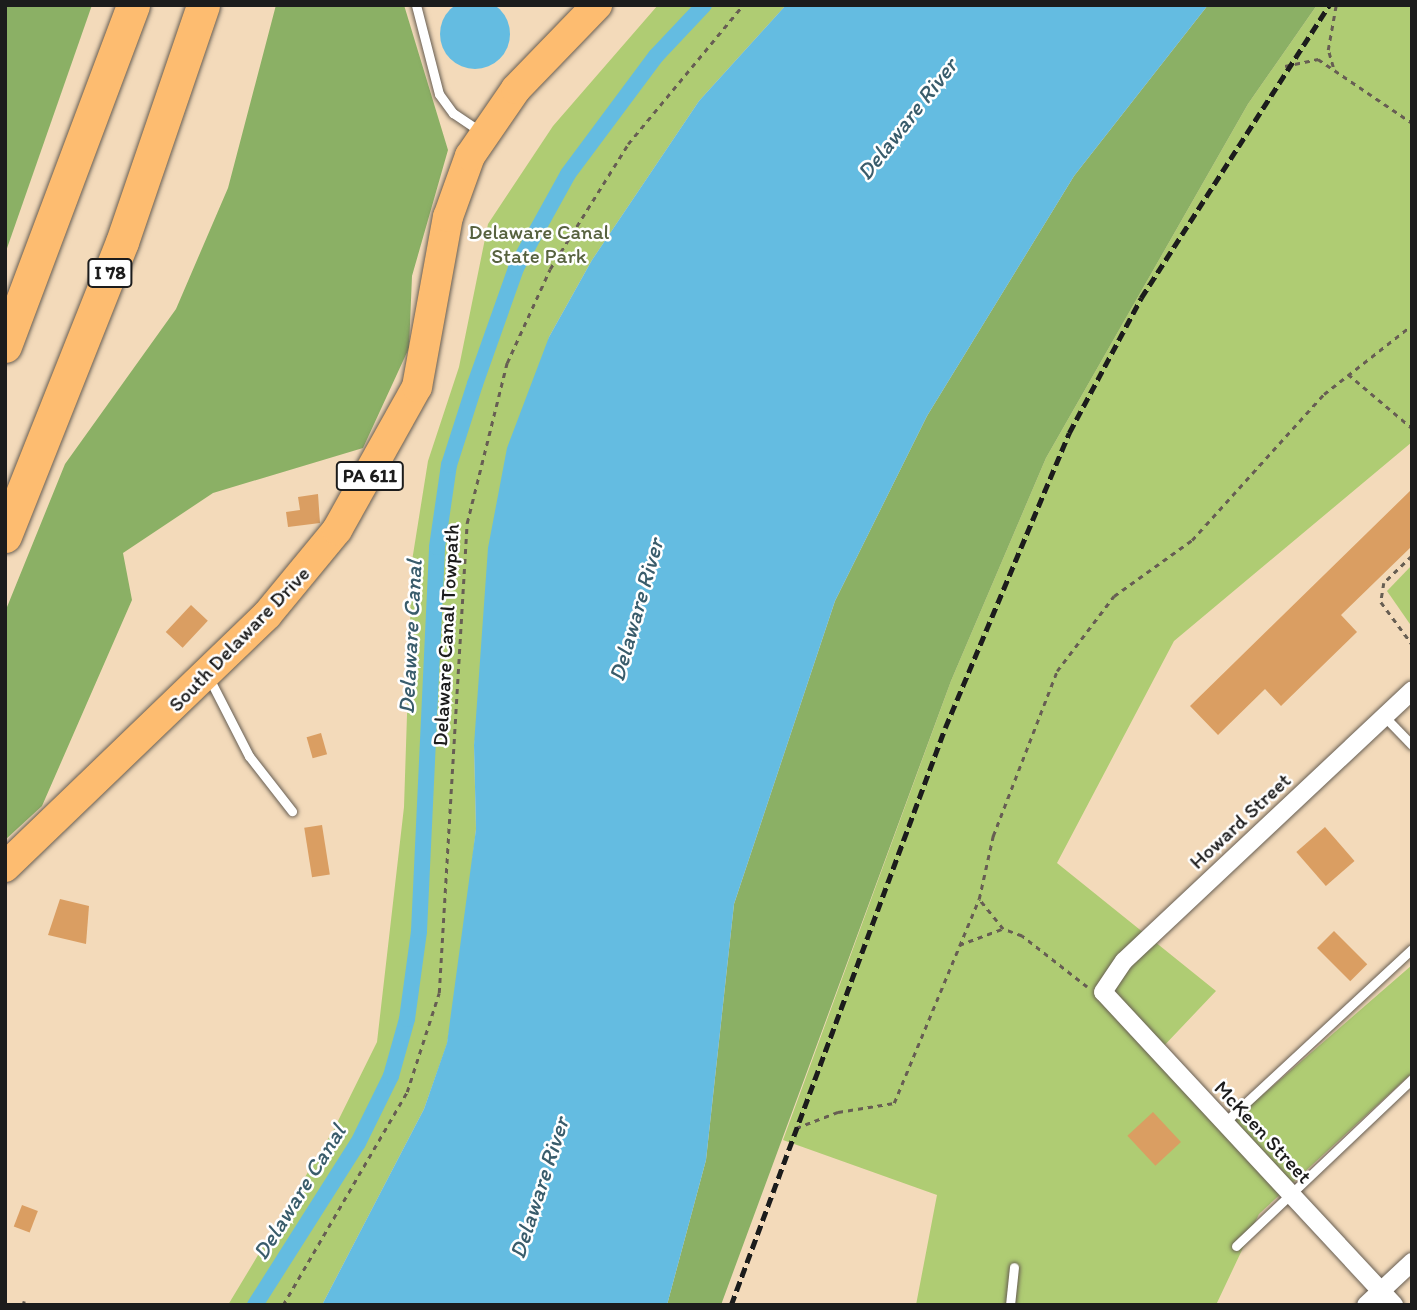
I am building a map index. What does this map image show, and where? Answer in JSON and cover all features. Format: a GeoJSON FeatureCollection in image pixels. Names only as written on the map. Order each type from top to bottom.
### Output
{"type":"FeatureCollection","features":[{"type":"Feature","properties":{"kind":"highway"},"geometry":{"type":"LineString","coordinates":[[5,346],[133,5]]}},
{"type":"Feature","properties":{"kind":"highway","name":"I 78"},"geometry":{"type":"LineString","coordinates":[[5,536],[143,186],[203,5]]}},
{"type":"Feature","properties":{"kind":"highway","name":"South Delaware Drive"},"geometry":{"type":"LineString","coordinates":[[5,867],[208,674],[307,572],[404,416],[422,369],[451,206],[483,134],[597,5]]}},
{"type":"Feature","properties":{"kind":"street","name":"Howard Street"},"geometry":{"type":"LineString","coordinates":[[1104,988],[1124,961],[1412,691]]}},
{"type":"Feature","properties":{"kind":"street","name":"McKeen Street"},"geometry":{"type":"LineString","coordinates":[[1104,988],[1224,1123],[1394,1305]]}},
{"type":"Feature","properties":{"kind":"street"},"geometry":{"type":"LineString","coordinates":[[1366,1305],[1412,1262]]}},
{"type":"Feature","properties":{"kind":"lane"},"geometry":{"type":"LineString","coordinates":[[416,5],[439,94],[453,113],[483,134]]}},
{"type":"Feature","properties":{"kind":"lane"},"geometry":{"type":"LineString","coordinates":[[208,674],[249,757],[292,811]]}},
{"type":"Feature","properties":{"kind":"lane"},"geometry":{"type":"LineString","coordinates":[[1384,716],[1412,745]]}},
{"type":"Feature","properties":{"kind":"lane"},"geometry":{"type":"LineString","coordinates":[[1224,1123],[1412,949]]}},
{"type":"Feature","properties":{"kind":"lane"},"geometry":{"type":"LineString","coordinates":[[1236,1246],[1412,1079]]}},
{"type":"Feature","properties":{"kind":"lane"},"geometry":{"type":"LineString","coordinates":[[1010,1305],[1014,1267]]}},
{"type":"Feature","properties":{"kind":"path","name":"Delaware Canal Towpath"},"geometry":{"type":"LineString","coordinates":[[283,1305],[386,1134],[419,1065],[439,993],[467,523],[508,363],[550,269],[628,144],[743,5]]}},
{"type":"Feature","properties":{"kind":"path"},"geometry":{"type":"LineString","coordinates":[[1333,67],[1328,50],[1336,5]]}},
{"type":"Feature","properties":{"kind":"path"},"geometry":{"type":"LineString","coordinates":[[1285,66],[1318,59],[1412,123]]}},
{"type":"Feature","properties":{"kind":"path"},"geometry":{"type":"LineString","coordinates":[[796,1128],[838,1112],[894,1103],[979,899],[993,836],[1075,640],[1114,596],[1192,540],[1348,374],[1412,325]]}},
{"type":"Feature","properties":{"kind":"path"},"geometry":{"type":"LineString","coordinates":[[1348,374],[1412,428]]}},
{"type":"Feature","properties":{"kind":"path"},"geometry":{"type":"LineString","coordinates":[[1412,556],[1384,583],[1381,602],[1412,644]]}},
{"type":"Feature","properties":{"kind":"path"},"geometry":{"type":"LineString","coordinates":[[979,899],[1003,929],[1075,973],[1084,988],[1104,988]]}},
{"type":"Feature","properties":{"kind":"path"},"geometry":{"type":"LineString","coordinates":[[959,944],[1003,929]]}},
{"type":"Feature","properties":{"kind":"green space"},"geometry":{"type":"Polygon","coordinates":[[[5,5],[92,5],[5,254],[5,5]]]}},
{"type":"Feature","properties":{"kind":"green space"},"geometry":{"type":"Polygon","coordinates":[[[276,5],[404,5],[448,150],[412,276],[409,348],[363,448],[213,493],[123,553],[132,600],[42,806],[5,840],[5,612],[65,464],[176,309],[228,188],[276,5]]]}},
{"type":"Feature","properties":{"kind":"green space","name":"Delaware Canal State Park"},"geometry":{"type":"Polygon","coordinates":[[[658,5],[786,5],[699,101],[592,260],[549,337],[474,745],[476,829],[460,969],[447,1044],[424,1109],[322,1305],[228,1305],[334,1129],[377,1042],[404,807],[412,561],[428,461],[459,367],[488,224],[553,126],[658,5]]]}},
{"type":"Feature","properties":{"kind":"green space"},"geometry":{"type":"Polygon","coordinates":[[[1208,5],[1317,5],[1248,104],[1046,458],[951,681],[721,1305],[667,1305],[706,1160],[734,904],[835,601],[927,416],[1074,176],[1208,5]]]}},
{"type":"Feature","properties":{"kind":"green space"},"geometry":{"type":"Polygon","coordinates":[[[1317,5],[1412,5],[1412,442],[1174,641],[1057,863],[1216,991],[1160,1050],[1229,1124],[1412,965],[1412,1073],[1259,1214],[1216,1305],[916,1305],[937,1195],[783,1140],[951,681],[1046,458],[1248,104],[1317,5]]]}},
{"type":"Feature","properties":{"kind":"green space"},"geometry":{"type":"Polygon","coordinates":[[[1412,565],[1412,627],[1387,591],[1412,565]]]}},
{"type":"Feature","properties":{"kind":"water"},"geometry":{"type":"Polygon","coordinates":[[[475,-1],[500,9],[510,34],[500,59],[475,69],[450,59],[440,34],[450,9],[475,-1]]]}},
{"type":"Feature","properties":{"kind":"water","name":"Delaware River"},"geometry":{"type":"Polygon","coordinates":[[[786,5],[1208,5],[1074,176],[927,416],[835,601],[734,904],[706,1160],[667,1305],[322,1305],[424,1109],[447,1043],[476,829],[474,745],[488,548],[507,448],[549,337],[592,260],[699,101],[786,5]]]}},
{"type":"Feature","properties":{"kind":"building"},"geometry":{"type":"Polygon","coordinates":[[[1412,489],[1412,546],[1341,615],[1357,632],[1281,706],[1265,689],[1218,735],[1190,706],[1412,489]]]}},
{"type":"Feature","properties":{"kind":"building"},"geometry":{"type":"Polygon","coordinates":[[[318,494],[320,523],[288,527],[286,512],[300,510],[298,497],[318,494]]]}},
{"type":"Feature","properties":{"kind":"building"},"geometry":{"type":"Polygon","coordinates":[[[191,605],[208,621],[183,648],[166,632],[191,605]]]}},
{"type":"Feature","properties":{"kind":"building"},"geometry":{"type":"Polygon","coordinates":[[[321,733],[327,754],[313,758],[307,737],[321,733]]]}},
{"type":"Feature","properties":{"kind":"building"},"geometry":{"type":"Polygon","coordinates":[[[322,825],[330,874],[312,877],[304,828],[322,825]]]}},
{"type":"Feature","properties":{"kind":"building"},"geometry":{"type":"Polygon","coordinates":[[[1325,827],[1355,861],[1326,886],[1296,852],[1325,827]]]}},
{"type":"Feature","properties":{"kind":"building"},"geometry":{"type":"Polygon","coordinates":[[[60,899],[89,906],[86,944],[48,935],[60,899]]]}},
{"type":"Feature","properties":{"kind":"building"},"geometry":{"type":"Polygon","coordinates":[[[1334,931],[1367,964],[1350,981],[1317,948],[1334,931]]]}},
{"type":"Feature","properties":{"kind":"building"},"geometry":{"type":"Polygon","coordinates":[[[1153,1112],[1181,1142],[1155,1166],[1127,1136],[1153,1112]]]}},
{"type":"Feature","properties":{"kind":"building"},"geometry":{"type":"Polygon","coordinates":[[[22,1205],[38,1211],[30,1233],[14,1226],[22,1205]]]}},
{"type":"Feature","properties":{"kind":"waterway","name":"Delaware Canal"},"geometry":{"type":"LineString","coordinates":[[255,1305],[358,1143],[391,1076],[407,1019],[419,931],[437,547],[449,465],[475,384],[516,268],[568,174],[656,56],[704,5]]}},
{"type":"Feature","properties":{"kind":"railway"},"geometry":{"type":"LineString","coordinates":[[731,1305],[945,728],[1069,433],[1141,298],[1329,5]]}}]}
